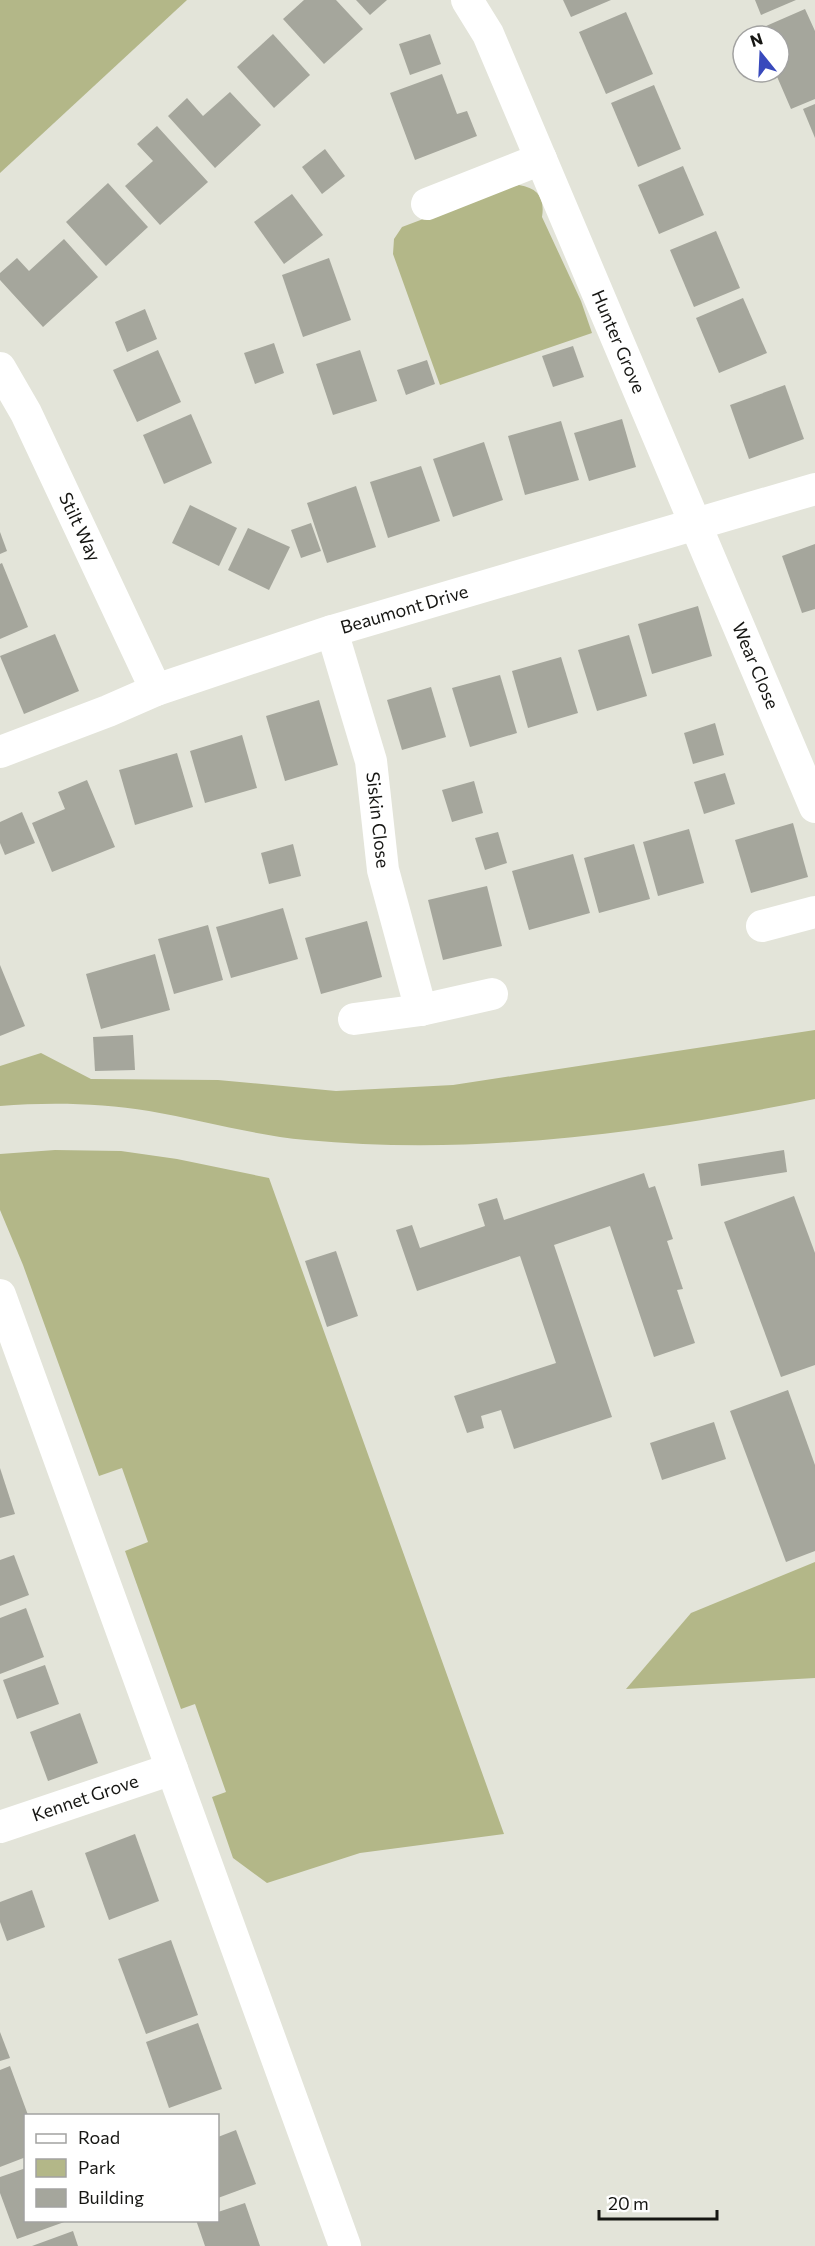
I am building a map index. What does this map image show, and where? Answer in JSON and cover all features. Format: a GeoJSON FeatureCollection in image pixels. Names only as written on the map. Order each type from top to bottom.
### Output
{"type":"FeatureCollection","features":[{"type":"Feature","properties":{"kind":"street","name":"Hunter Grove"},"geometry":{"type":"LineString","coordinates":[[467,0],[488,34],[697,524]]}},
{"type":"Feature","properties":{"kind":"street"},"geometry":{"type":"LineString","coordinates":[[427,204],[541,159]]}},
{"type":"Feature","properties":{"kind":"street","name":"Stilt Way"},"geometry":{"type":"LineString","coordinates":[[0,368],[26,413],[156,690]]}},
{"type":"Feature","properties":{"kind":"street","name":"Beaumont Drive"},"geometry":{"type":"LineString","coordinates":[[0,752],[156,690],[332,632],[815,489]]}},
{"type":"Feature","properties":{"kind":"street","name":"Wear Close"},"geometry":{"type":"LineString","coordinates":[[697,524],[815,807]]}},
{"type":"Feature","properties":{"kind":"street","name":"Siskin Close"},"geometry":{"type":"LineString","coordinates":[[332,632],[371,761],[383,870],[422,1010]]}},
{"type":"Feature","properties":{"kind":"street"},"geometry":{"type":"LineString","coordinates":[[762,926],[815,912]]}},
{"type":"Feature","properties":{"kind":"street"},"geometry":{"type":"LineString","coordinates":[[354,1019],[422,1010],[492,994]]}},
{"type":"Feature","properties":{"kind":"street"},"geometry":{"type":"LineString","coordinates":[[0,1295],[345,2246]]}},
{"type":"Feature","properties":{"kind":"street","name":"Kennet Grove"},"geometry":{"type":"LineString","coordinates":[[0,1827],[171,1769]]}},
{"type":"Feature","properties":{"kind":"green space"},"geometry":{"type":"Polygon","coordinates":[[[0,0],[187,0],[0,173],[0,0]]]}},
{"type":"Feature","properties":{"kind":"green space"},"geometry":{"type":"Polygon","coordinates":[[[519,185],[535,191],[541,199],[542,217],[581,301],[592,333],[440,385],[393,254],[394,239],[402,227],[508,187],[519,185]]]}},
{"type":"Feature","properties":{"kind":"green space"},"geometry":{"type":"Polygon","coordinates":[[[815,1030],[815,1099],[689,1122],[562,1138],[434,1145],[370,1144],[286,1138],[112,1106],[37,1104],[0,1106],[0,1066],[41,1053],[91,1079],[218,1080],[336,1091],[453,1085],[815,1030]]]}},
{"type":"Feature","properties":{"kind":"green space"},"geometry":{"type":"Polygon","coordinates":[[[55,1150],[121,1151],[177,1159],[269,1178],[504,1834],[360,1853],[267,1883],[233,1858],[212,1797],[226,1792],[195,1704],[181,1709],[125,1551],[148,1542],[122,1468],[99,1476],[23,1265],[0,1210],[0,1154],[55,1150]]]}},
{"type":"Feature","properties":{"kind":"green space"},"geometry":{"type":"Polygon","coordinates":[[[815,1562],[815,1678],[626,1689],[691,1613],[815,1562]]]}},
{"type":"Feature","properties":{"kind":"building"},"geometry":{"type":"Polygon","coordinates":[[[304,0],[336,0],[363,29],[324,64],[283,19],[304,0]]]}},
{"type":"Feature","properties":{"kind":"building"},"geometry":{"type":"Polygon","coordinates":[[[356,0],[387,0],[370,15],[356,0]]]}},
{"type":"Feature","properties":{"kind":"building"},"geometry":{"type":"Polygon","coordinates":[[[563,0],[611,0],[571,17],[563,0]]]}},
{"type":"Feature","properties":{"kind":"building"},"geometry":{"type":"Polygon","coordinates":[[[755,0],[796,0],[761,15],[755,0]]]}},
{"type":"Feature","properties":{"kind":"building"},"geometry":{"type":"Polygon","coordinates":[[[805,9],[815,31],[815,99],[791,109],[780,84],[791,84],[791,24],[771,24],[805,9]]]}},
{"type":"Feature","properties":{"kind":"building"},"geometry":{"type":"Polygon","coordinates":[[[626,12],[653,74],[606,94],[579,32],[626,12]]]}},
{"type":"Feature","properties":{"kind":"building"},"geometry":{"type":"Polygon","coordinates":[[[273,34],[310,75],[274,108],[237,67],[273,34]]]}},
{"type":"Feature","properties":{"kind":"building"},"geometry":{"type":"Polygon","coordinates":[[[430,34],[441,64],[410,75],[399,44],[430,34]]]}},
{"type":"Feature","properties":{"kind":"building"},"geometry":{"type":"Polygon","coordinates":[[[442,74],[457,114],[467,111],[477,136],[415,160],[390,93],[442,74]]]}},
{"type":"Feature","properties":{"kind":"building"},"geometry":{"type":"Polygon","coordinates":[[[654,85],[681,149],[638,167],[611,103],[654,85]]]}},
{"type":"Feature","properties":{"kind":"building"},"geometry":{"type":"Polygon","coordinates":[[[230,92],[261,125],[215,168],[168,116],[187,98],[203,116],[230,92]]]}},
{"type":"Feature","properties":{"kind":"building"},"geometry":{"type":"Polygon","coordinates":[[[815,104],[815,138],[803,109],[815,104]]]}},
{"type":"Feature","properties":{"kind":"building"},"geometry":{"type":"Polygon","coordinates":[[[157,126],[208,182],[160,225],[125,186],[153,161],[137,144],[157,126]]]}},
{"type":"Feature","properties":{"kind":"building"},"geometry":{"type":"Polygon","coordinates":[[[325,149],[345,176],[322,194],[302,167],[325,149]]]}},
{"type":"Feature","properties":{"kind":"building"},"geometry":{"type":"Polygon","coordinates":[[[683,166],[704,215],[659,234],[638,185],[683,166]]]}},
{"type":"Feature","properties":{"kind":"building"},"geometry":{"type":"Polygon","coordinates":[[[108,183],[148,227],[106,266],[66,222],[108,183]]]}},
{"type":"Feature","properties":{"kind":"building"},"geometry":{"type":"Polygon","coordinates":[[[292,194],[323,235],[284,264],[254,222],[292,194]]]}},
{"type":"Feature","properties":{"kind":"building"},"geometry":{"type":"Polygon","coordinates":[[[716,231],[740,288],[694,307],[670,250],[716,231]]]}},
{"type":"Feature","properties":{"kind":"building"},"geometry":{"type":"Polygon","coordinates":[[[64,239],[98,277],[43,327],[0,280],[0,273],[17,258],[29,271],[64,239]]]}},
{"type":"Feature","properties":{"kind":"building"},"geometry":{"type":"Polygon","coordinates":[[[329,258],[351,320],[303,337],[282,275],[329,258]]]}},
{"type":"Feature","properties":{"kind":"building"},"geometry":{"type":"Polygon","coordinates":[[[743,298],[767,353],[719,373],[696,318],[743,298]]]}},
{"type":"Feature","properties":{"kind":"building"},"geometry":{"type":"Polygon","coordinates":[[[145,309],[157,339],[127,352],[115,322],[145,309]]]}},
{"type":"Feature","properties":{"kind":"building"},"geometry":{"type":"Polygon","coordinates":[[[274,343],[284,373],[255,384],[244,353],[274,343]]]}},
{"type":"Feature","properties":{"kind":"building"},"geometry":{"type":"Polygon","coordinates":[[[573,346],[584,377],[553,387],[542,356],[573,346]]]}},
{"type":"Feature","properties":{"kind":"building"},"geometry":{"type":"Polygon","coordinates":[[[158,350],[181,402],[137,422],[113,370],[158,350]]]}},
{"type":"Feature","properties":{"kind":"building"},"geometry":{"type":"Polygon","coordinates":[[[360,350],[377,401],[333,415],[316,364],[360,350]]]}},
{"type":"Feature","properties":{"kind":"building"},"geometry":{"type":"Polygon","coordinates":[[[427,360],[435,384],[406,395],[397,370],[427,360]]]}},
{"type":"Feature","properties":{"kind":"building"},"geometry":{"type":"Polygon","coordinates":[[[785,385],[804,439],[749,459],[730,405],[785,385]]]}},
{"type":"Feature","properties":{"kind":"building"},"geometry":{"type":"Polygon","coordinates":[[[191,414],[212,463],[164,484],[143,435],[191,414]]]}},
{"type":"Feature","properties":{"kind":"building"},"geometry":{"type":"Polygon","coordinates":[[[622,419],[636,467],[589,481],[574,433],[622,419]]]}},
{"type":"Feature","properties":{"kind":"building"},"geometry":{"type":"Polygon","coordinates":[[[561,421],[579,480],[525,495],[508,436],[561,421]]]}},
{"type":"Feature","properties":{"kind":"building"},"geometry":{"type":"Polygon","coordinates":[[[484,442],[503,500],[453,517],[433,459],[484,442]]]}},
{"type":"Feature","properties":{"kind":"building"},"geometry":{"type":"Polygon","coordinates":[[[421,466],[440,521],[388,538],[370,482],[421,466]]]}},
{"type":"Feature","properties":{"kind":"building"},"geometry":{"type":"Polygon","coordinates":[[[356,486],[376,547],[327,563],[307,503],[356,486]]]}},
{"type":"Feature","properties":{"kind":"building"},"geometry":{"type":"Polygon","coordinates":[[[190,505],[237,528],[219,566],[172,543],[190,505]]]}},
{"type":"Feature","properties":{"kind":"building"},"geometry":{"type":"Polygon","coordinates":[[[311,523],[321,551],[301,558],[291,530],[311,523]]]}},
{"type":"Feature","properties":{"kind":"building"},"geometry":{"type":"Polygon","coordinates":[[[248,528],[290,547],[269,590],[228,570],[248,528]]]}},
{"type":"Feature","properties":{"kind":"building"},"geometry":{"type":"Polygon","coordinates":[[[0,532],[7,551],[0,554],[0,532]]]}},
{"type":"Feature","properties":{"kind":"building"},"geometry":{"type":"Polygon","coordinates":[[[815,544],[815,609],[802,613],[782,556],[815,544]]]}},
{"type":"Feature","properties":{"kind":"building"},"geometry":{"type":"Polygon","coordinates":[[[2,563],[28,627],[0,639],[0,564],[2,563]]]}},
{"type":"Feature","properties":{"kind":"building"},"geometry":{"type":"Polygon","coordinates":[[[698,606],[712,656],[652,674],[638,624],[698,606]]]}},
{"type":"Feature","properties":{"kind":"building"},"geometry":{"type":"Polygon","coordinates":[[[55,634],[79,691],[24,714],[0,656],[55,634]]]}},
{"type":"Feature","properties":{"kind":"building"},"geometry":{"type":"Polygon","coordinates":[[[629,635],[647,696],[597,711],[578,650],[629,635]]]}},
{"type":"Feature","properties":{"kind":"building"},"geometry":{"type":"Polygon","coordinates":[[[561,657],[578,713],[528,728],[512,671],[561,657]]]}},
{"type":"Feature","properties":{"kind":"building"},"geometry":{"type":"Polygon","coordinates":[[[500,675],[517,733],[470,747],[452,688],[500,675]]]}},
{"type":"Feature","properties":{"kind":"building"},"geometry":{"type":"Polygon","coordinates":[[[431,687],[446,737],[402,750],[387,700],[431,687]]]}},
{"type":"Feature","properties":{"kind":"building"},"geometry":{"type":"Polygon","coordinates":[[[319,700],[338,765],[285,781],[266,716],[319,700]]]}},
{"type":"Feature","properties":{"kind":"building"},"geometry":{"type":"Polygon","coordinates":[[[715,723],[724,755],[693,764],[684,733],[715,723]]]}},
{"type":"Feature","properties":{"kind":"building"},"geometry":{"type":"Polygon","coordinates":[[[242,735],[257,788],[205,803],[190,751],[242,735]]]}},
{"type":"Feature","properties":{"kind":"building"},"geometry":{"type":"Polygon","coordinates":[[[177,753],[193,807],[135,825],[119,770],[177,753]]]}},
{"type":"Feature","properties":{"kind":"building"},"geometry":{"type":"Polygon","coordinates":[[[725,773],[735,804],[704,814],[694,782],[725,773]]]}},
{"type":"Feature","properties":{"kind":"building"},"geometry":{"type":"Polygon","coordinates":[[[87,780],[115,847],[52,872],[32,823],[65,809],[58,792],[87,780]]]}},
{"type":"Feature","properties":{"kind":"building"},"geometry":{"type":"Polygon","coordinates":[[[474,781],[483,813],[452,822],[442,790],[474,781]]]}},
{"type":"Feature","properties":{"kind":"building"},"geometry":{"type":"Polygon","coordinates":[[[22,812],[35,843],[5,855],[0,843],[0,822],[22,812]]]}},
{"type":"Feature","properties":{"kind":"building"},"geometry":{"type":"Polygon","coordinates":[[[793,823],[808,877],[751,893],[735,840],[793,823]]]}},
{"type":"Feature","properties":{"kind":"building"},"geometry":{"type":"Polygon","coordinates":[[[689,829],[704,883],[658,896],[643,842],[689,829]]]}},
{"type":"Feature","properties":{"kind":"building"},"geometry":{"type":"Polygon","coordinates":[[[498,832],[507,863],[485,870],[475,838],[498,832]]]}},
{"type":"Feature","properties":{"kind":"building"},"geometry":{"type":"Polygon","coordinates":[[[293,844],[301,876],[269,884],[261,853],[293,844]]]}},
{"type":"Feature","properties":{"kind":"building"},"geometry":{"type":"Polygon","coordinates":[[[634,844],[650,899],[599,913],[584,858],[634,844]]]}},
{"type":"Feature","properties":{"kind":"building"},"geometry":{"type":"Polygon","coordinates":[[[573,854],[590,913],[529,930],[512,871],[573,854]]]}},
{"type":"Feature","properties":{"kind":"building"},"geometry":{"type":"Polygon","coordinates":[[[487,886],[502,946],[443,960],[428,900],[487,886]]]}},
{"type":"Feature","properties":{"kind":"building"},"geometry":{"type":"Polygon","coordinates":[[[283,908],[298,959],[231,978],[216,927],[283,908]]]}},
{"type":"Feature","properties":{"kind":"building"},"geometry":{"type":"Polygon","coordinates":[[[367,921],[382,977],[321,994],[305,938],[367,921]]]}},
{"type":"Feature","properties":{"kind":"building"},"geometry":{"type":"Polygon","coordinates":[[[208,925],[223,980],[174,994],[158,939],[208,925]]]}},
{"type":"Feature","properties":{"kind":"building"},"geometry":{"type":"Polygon","coordinates":[[[155,954],[170,1010],[101,1029],[86,974],[155,954]]]}},
{"type":"Feature","properties":{"kind":"building"},"geometry":{"type":"Polygon","coordinates":[[[0,965],[25,1026],[0,1036],[0,965]]]}},
{"type":"Feature","properties":{"kind":"building"},"geometry":{"type":"Polygon","coordinates":[[[133,1035],[135,1070],[95,1071],[93,1037],[133,1035]]]}},
{"type":"Feature","properties":{"kind":"building"},"geometry":{"type":"Polygon","coordinates":[[[784,1150],[787,1172],[701,1186],[698,1164],[784,1150]]]}},
{"type":"Feature","properties":{"kind":"building"},"geometry":{"type":"Polygon","coordinates":[[[644,1173],[649,1188],[655,1186],[673,1239],[667,1241],[683,1289],[677,1290],[695,1343],[654,1357],[610,1226],[554,1245],[612,1417],[514,1449],[501,1410],[481,1416],[484,1428],[467,1433],[454,1396],[556,1363],[520,1256],[417,1291],[396,1230],[412,1225],[420,1248],[485,1226],[478,1204],[497,1198],[504,1220],[644,1173]]]}},
{"type":"Feature","properties":{"kind":"building"},"geometry":{"type":"Polygon","coordinates":[[[794,1196],[815,1253],[815,1365],[781,1377],[724,1222],[794,1196]]]}},
{"type":"Feature","properties":{"kind":"building"},"geometry":{"type":"Polygon","coordinates":[[[336,1251],[358,1316],[327,1327],[305,1261],[336,1251]]]}},
{"type":"Feature","properties":{"kind":"building"},"geometry":{"type":"Polygon","coordinates":[[[788,1390],[815,1465],[815,1551],[786,1562],[730,1411],[788,1390]]]}},
{"type":"Feature","properties":{"kind":"building"},"geometry":{"type":"Polygon","coordinates":[[[714,1422],[726,1459],[662,1480],[650,1443],[714,1422]]]}},
{"type":"Feature","properties":{"kind":"building"},"geometry":{"type":"Polygon","coordinates":[[[0,1468],[15,1514],[0,1518],[0,1468]]]}},
{"type":"Feature","properties":{"kind":"building"},"geometry":{"type":"Polygon","coordinates":[[[14,1555],[29,1595],[0,1606],[0,1560],[14,1555]]]}},
{"type":"Feature","properties":{"kind":"building"},"geometry":{"type":"Polygon","coordinates":[[[26,1608],[44,1657],[0,1674],[0,1618],[26,1608]]]}},
{"type":"Feature","properties":{"kind":"building"},"geometry":{"type":"Polygon","coordinates":[[[45,1665],[59,1704],[17,1719],[3,1680],[45,1665]]]}},
{"type":"Feature","properties":{"kind":"building"},"geometry":{"type":"Polygon","coordinates":[[[80,1713],[98,1763],[48,1781],[30,1732],[80,1713]]]}},
{"type":"Feature","properties":{"kind":"building"},"geometry":{"type":"Polygon","coordinates":[[[135,1834],[159,1901],[109,1920],[85,1853],[135,1834]]]}},
{"type":"Feature","properties":{"kind":"building"},"geometry":{"type":"Polygon","coordinates":[[[32,1890],[45,1927],[7,1941],[0,1922],[0,1902],[32,1890]]]}},
{"type":"Feature","properties":{"kind":"building"},"geometry":{"type":"Polygon","coordinates":[[[171,1940],[198,2015],[146,2034],[118,1959],[171,1940]]]}},
{"type":"Feature","properties":{"kind":"building"},"geometry":{"type":"Polygon","coordinates":[[[198,2023],[222,2089],[169,2108],[146,2042],[198,2023]]]}},
{"type":"Feature","properties":{"kind":"building"},"geometry":{"type":"Polygon","coordinates":[[[0,2032],[10,2058],[0,2061],[0,2032]]]}},
{"type":"Feature","properties":{"kind":"building"},"geometry":{"type":"Polygon","coordinates":[[[10,2066],[28,2114],[24,2114],[24,2158],[0,2167],[0,2070],[10,2066]]]}},
{"type":"Feature","properties":{"kind":"building"},"geometry":{"type":"Polygon","coordinates":[[[236,2130],[256,2184],[219,2198],[219,2137],[236,2130]]]}},
{"type":"Feature","properties":{"kind":"building"},"geometry":{"type":"Polygon","coordinates":[[[24,2169],[24,2222],[64,2222],[17,2239],[0,2193],[0,2177],[24,2169]]]}},
{"type":"Feature","properties":{"kind":"building"},"geometry":{"type":"Polygon","coordinates":[[[245,2203],[260,2246],[205,2246],[197,2222],[219,2222],[219,2212],[245,2203]]]}},
{"type":"Feature","properties":{"kind":"building"},"geometry":{"type":"Polygon","coordinates":[[[73,2231],[78,2246],[32,2246],[73,2231]]]}}]}
